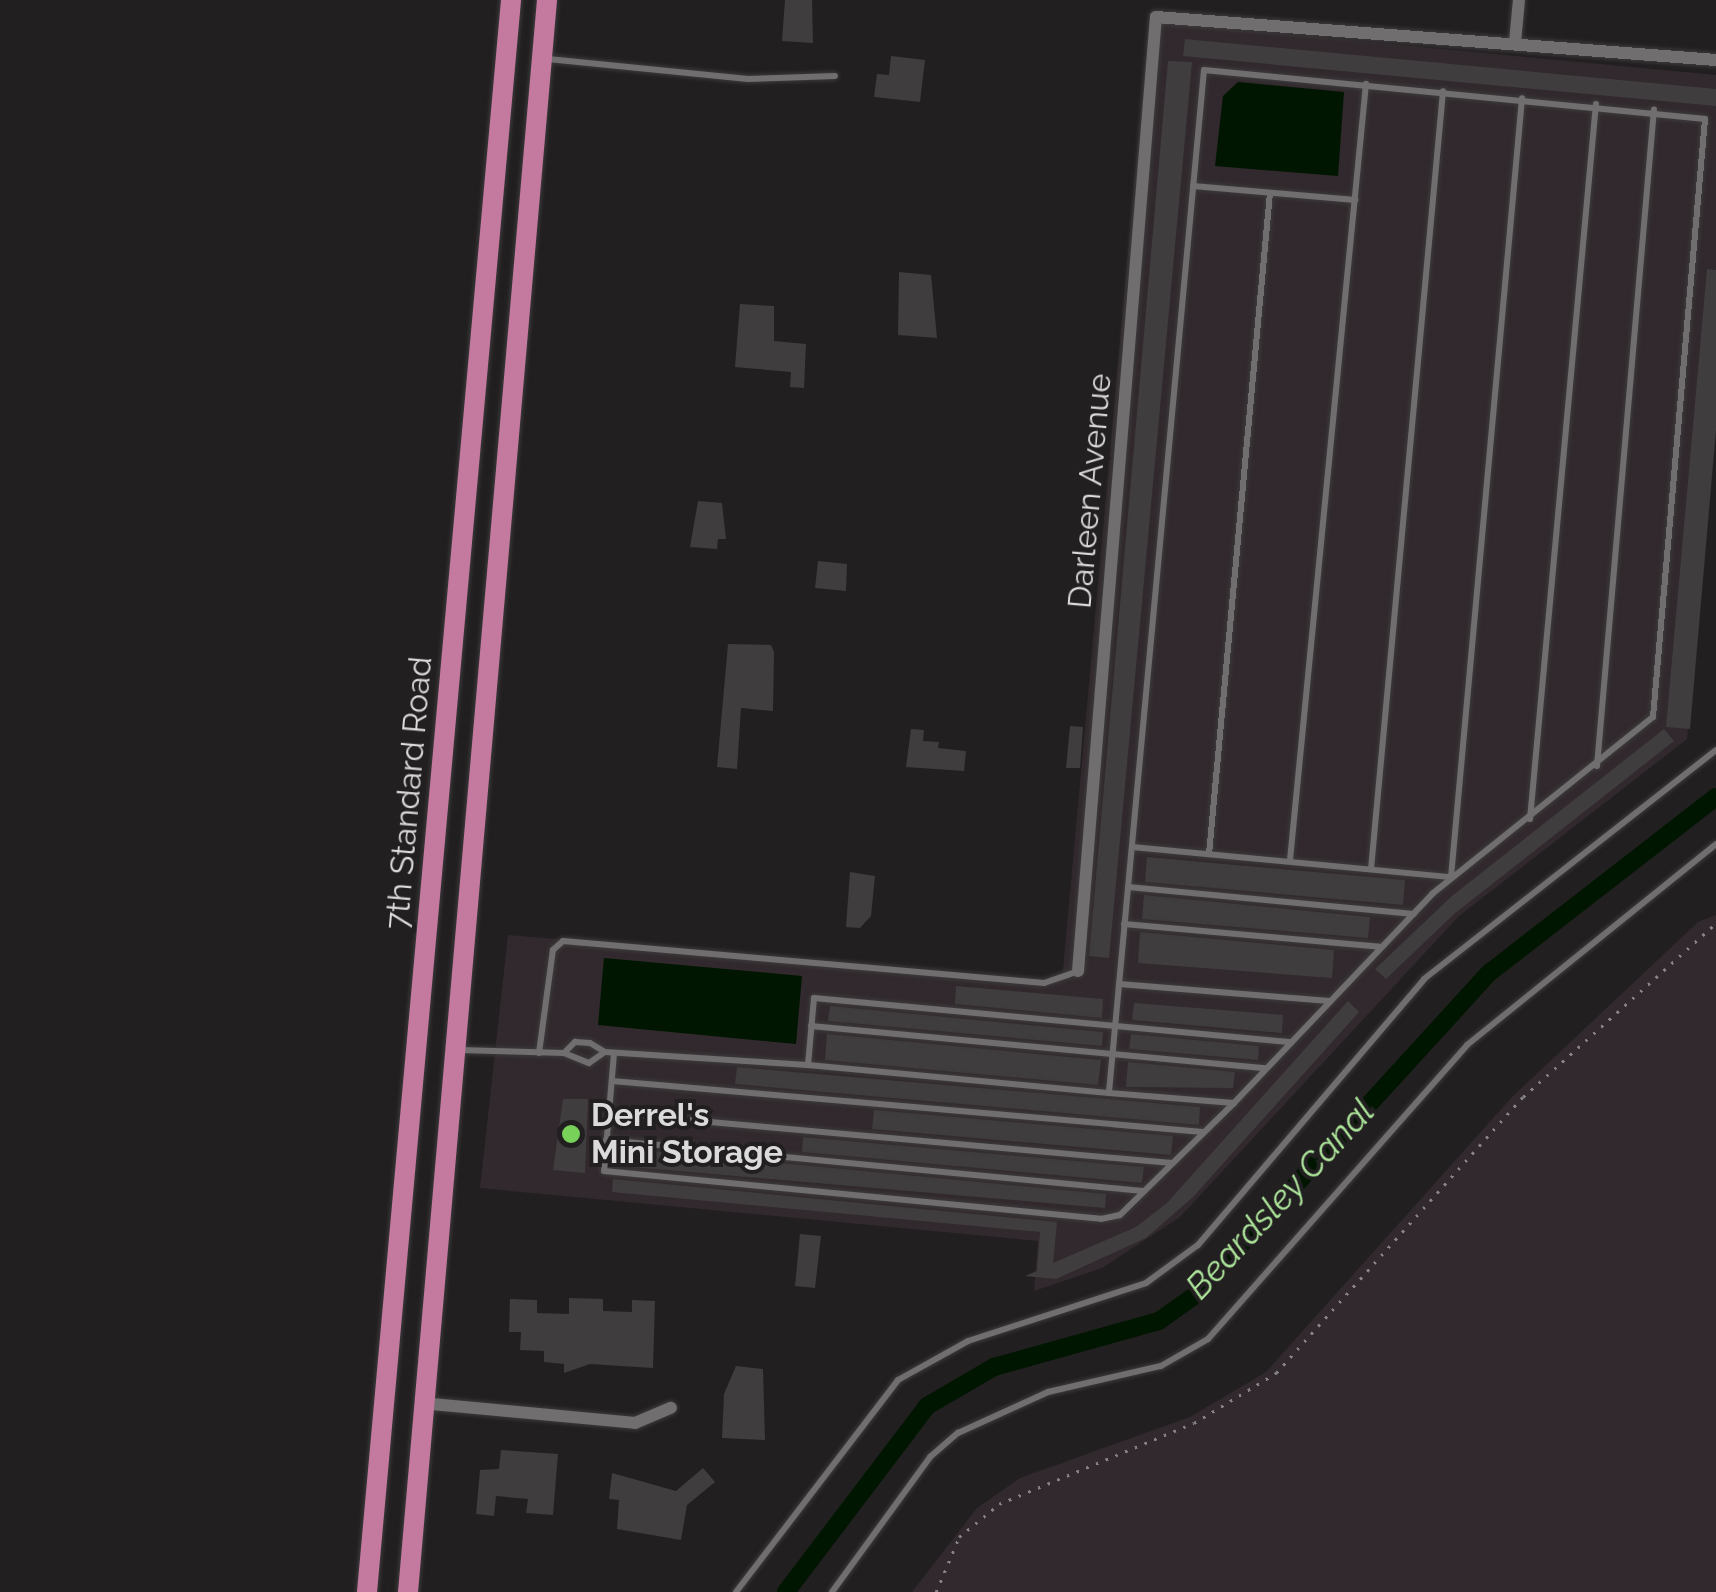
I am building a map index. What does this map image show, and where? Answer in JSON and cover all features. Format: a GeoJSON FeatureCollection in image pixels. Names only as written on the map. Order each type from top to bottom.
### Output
{"type":"FeatureCollection","features":[{"type":"Feature","properties":{"kind":"main road","name":"7th Standard Road"},"geometry":{"type":"LineString","coordinates":[[367,1592],[511,0]]}},
{"type":"Feature","properties":{"kind":"main road","name":"7th Standard Road"},"geometry":{"type":"LineString","coordinates":[[408,1592],[421,1403],[547,0]]}},
{"type":"Feature","properties":{"kind":"street"},"geometry":{"type":"LineString","coordinates":[[1519,0],[1515,42],[1716,60]]}},
{"type":"Feature","properties":{"kind":"street","name":"Darleen Avenue"},"geometry":{"type":"LineString","coordinates":[[1078,970],[1156,16],[1515,42]]}},
{"type":"Feature","properties":{"kind":"street"},"geometry":{"type":"LineString","coordinates":[[421,1403],[635,1423],[671,1408]]}},
{"type":"Feature","properties":{"kind":"lane"},"geometry":{"type":"LineString","coordinates":[[542,58],[748,78],[835,76]]}},
{"type":"Feature","properties":{"kind":"lane"},"geometry":{"type":"LineString","coordinates":[[609,1052],[612,1081],[604,1171],[1101,1218],[1120,1215],[1452,877],[1597,766],[1653,717],[1708,129],[1694,113],[1204,70],[1109,1094]]}},
{"type":"Feature","properties":{"kind":"lane"},"geometry":{"type":"LineString","coordinates":[[1290,860],[1366,84]]}},
{"type":"Feature","properties":{"kind":"lane"},"geometry":{"type":"LineString","coordinates":[[1371,869],[1443,91]]}},
{"type":"Feature","properties":{"kind":"lane"},"geometry":{"type":"LineString","coordinates":[[1452,877],[1522,98]]}},
{"type":"Feature","properties":{"kind":"lane"},"geometry":{"type":"LineString","coordinates":[[1530,818],[1596,104]]}},
{"type":"Feature","properties":{"kind":"lane"},"geometry":{"type":"LineString","coordinates":[[1597,766],[1654,109]]}},
{"type":"Feature","properties":{"kind":"lane"},"geometry":{"type":"LineString","coordinates":[[1193,186],[1355,200]]}},
{"type":"Feature","properties":{"kind":"lane"},"geometry":{"type":"LineString","coordinates":[[1209,854],[1270,193]]}},
{"type":"Feature","properties":{"kind":"lane"},"geometry":{"type":"LineString","coordinates":[[736,1592],[898,1380],[968,1341],[1146,1282],[1198,1245],[1424,979],[1716,750]]}},
{"type":"Feature","properties":{"kind":"lane"},"geometry":{"type":"LineString","coordinates":[[832,1592],[930,1457],[958,1433],[1048,1392],[1161,1366],[1208,1339],[1467,1045],[1716,844]]}},
{"type":"Feature","properties":{"kind":"lane"},"geometry":{"type":"LineString","coordinates":[[1132,847],[1452,877]]}},
{"type":"Feature","properties":{"kind":"lane"},"geometry":{"type":"LineString","coordinates":[[1128,887],[1414,914]]}},
{"type":"Feature","properties":{"kind":"lane"},"geometry":{"type":"LineString","coordinates":[[1124,924],[1382,947]]}},
{"type":"Feature","properties":{"kind":"lane"},"geometry":{"type":"LineString","coordinates":[[539,1052],[553,950],[563,940],[1057,983],[1078,970]]}},
{"type":"Feature","properties":{"kind":"lane"},"geometry":{"type":"LineString","coordinates":[[1119,984],[1330,1002]]}},
{"type":"Feature","properties":{"kind":"lane"},"geometry":{"type":"LineString","coordinates":[[808,1064],[814,998],[1292,1042]]}},
{"type":"Feature","properties":{"kind":"lane"},"geometry":{"type":"LineString","coordinates":[[812,1026],[1266,1068]]}},
{"type":"Feature","properties":{"kind":"lane"},"geometry":{"type":"LineString","coordinates":[[564,1053],[575,1042],[609,1052],[808,1064],[1234,1103]]}},
{"type":"Feature","properties":{"kind":"lane"},"geometry":{"type":"LineString","coordinates":[[454,1050],[564,1053],[589,1062],[609,1052]]}},
{"type":"Feature","properties":{"kind":"lane"},"geometry":{"type":"LineString","coordinates":[[612,1081],[1204,1132]]}},
{"type":"Feature","properties":{"kind":"lane"},"geometry":{"type":"LineString","coordinates":[[609,1113],[1172,1164]]}},
{"type":"Feature","properties":{"kind":"lane"},"geometry":{"type":"LineString","coordinates":[[606,1140],[1144,1192]]}},
{"type":"Feature","properties":{"kind":"path"},"geometry":{"type":"LineString","coordinates":[[936,1592],[958,1537],[999,1504],[1194,1423],[1276,1373],[1524,1097],[1716,922]]}},
{"type":"Feature","properties":{"kind":"shaded area","name":"Derrel's Mini Storage"},"geometry":{"type":"Polygon","coordinates":[[[1149,21],[1716,75],[1716,412],[1687,739],[1459,916],[1180,1217],[1102,1268],[1034,1291],[1038,1241],[480,1188],[508,935],[1062,981],[1149,21]]]}},
{"type":"Feature","properties":{"kind":"shaded area"},"geometry":{"type":"Polygon","coordinates":[[[1238,82],[1344,92],[1338,176],[1215,166],[1223,96],[1238,82]]]}},
{"type":"Feature","properties":{"kind":"shaded area"},"geometry":{"type":"Polygon","coordinates":[[[1716,915],[1716,1592],[912,1592],[977,1508],[1020,1478],[1190,1417],[1266,1372],[1512,1097],[1698,922],[1716,915]]]}},
{"type":"Feature","properties":{"kind":"shaded area"},"geometry":{"type":"Polygon","coordinates":[[[604,958],[802,976],[796,1044],[598,1025],[604,958]]]}},
{"type":"Feature","properties":{"kind":"building"},"geometry":{"type":"Polygon","coordinates":[[[785,0],[812,0],[813,43],[782,41],[785,0]]]}},
{"type":"Feature","properties":{"kind":"building"},"geometry":{"type":"Polygon","coordinates":[[[1185,39],[1716,89],[1716,106],[1183,56],[1185,39]]]}},
{"type":"Feature","properties":{"kind":"building"},"geometry":{"type":"Polygon","coordinates":[[[891,56],[925,60],[920,102],[874,97],[877,74],[889,75],[891,56]]]}},
{"type":"Feature","properties":{"kind":"building"},"geometry":{"type":"Polygon","coordinates":[[[1168,61],[1192,62],[1109,958],[1089,956],[1168,61]]]}},
{"type":"Feature","properties":{"kind":"building"},"geometry":{"type":"Polygon","coordinates":[[[1707,269],[1716,270],[1716,430],[1690,729],[1666,727],[1707,269]]]}},
{"type":"Feature","properties":{"kind":"building"},"geometry":{"type":"Polygon","coordinates":[[[899,272],[931,275],[937,338],[898,335],[899,272]]]}},
{"type":"Feature","properties":{"kind":"building"},"geometry":{"type":"Polygon","coordinates":[[[740,304],[774,306],[774,341],[806,344],[804,388],[790,387],[791,372],[735,367],[740,304]]]}},
{"type":"Feature","properties":{"kind":"building"},"geometry":{"type":"Polygon","coordinates":[[[698,501],[722,503],[726,539],[718,539],[717,549],[690,547],[698,501]]]}},
{"type":"Feature","properties":{"kind":"building"},"geometry":{"type":"Polygon","coordinates":[[[818,561],[847,564],[846,591],[815,588],[818,561]]]}},
{"type":"Feature","properties":{"kind":"building"},"geometry":{"type":"Polygon","coordinates":[[[728,644],[771,645],[774,652],[773,711],[741,708],[737,769],[717,767],[728,644]]]}},
{"type":"Feature","properties":{"kind":"building"},"geometry":{"type":"Polygon","coordinates":[[[1070,726],[1083,727],[1080,768],[1066,768],[1070,726]]]}},
{"type":"Feature","properties":{"kind":"building"},"geometry":{"type":"Polygon","coordinates":[[[911,729],[924,730],[923,741],[939,742],[938,748],[966,751],[964,771],[906,767],[911,729]]]}},
{"type":"Feature","properties":{"kind":"building"},"geometry":{"type":"Polygon","coordinates":[[[1664,729],[1674,741],[1454,914],[1386,979],[1375,969],[1452,896],[1664,729]]]}},
{"type":"Feature","properties":{"kind":"building"},"geometry":{"type":"Polygon","coordinates":[[[1147,857],[1405,880],[1403,905],[1145,882],[1147,857]]]}},
{"type":"Feature","properties":{"kind":"building"},"geometry":{"type":"Polygon","coordinates":[[[850,872],[875,876],[871,916],[860,928],[846,927],[850,872]]]}},
{"type":"Feature","properties":{"kind":"building"},"geometry":{"type":"Polygon","coordinates":[[[1144,895],[1370,917],[1368,938],[1142,919],[1144,895]]]}},
{"type":"Feature","properties":{"kind":"building"},"geometry":{"type":"Polygon","coordinates":[[[1140,932],[1334,950],[1332,978],[1138,963],[1140,932]]]}},
{"type":"Feature","properties":{"kind":"building"},"geometry":{"type":"Polygon","coordinates":[[[956,986],[1103,999],[1102,1018],[955,1004],[956,986]]]}},
{"type":"Feature","properties":{"kind":"building"},"geometry":{"type":"Polygon","coordinates":[[[1348,1001],[1359,1012],[1193,1197],[1146,1238],[1056,1279],[1025,1276],[1037,1271],[1040,1232],[612,1192],[613,1179],[1057,1222],[1053,1263],[1136,1227],[1167,1203],[1348,1001]]]}},
{"type":"Feature","properties":{"kind":"building"},"geometry":{"type":"Polygon","coordinates":[[[1134,1003],[1283,1015],[1282,1033],[1132,1020],[1134,1003]]]}},
{"type":"Feature","properties":{"kind":"building"},"geometry":{"type":"Polygon","coordinates":[[[830,1006],[1103,1032],[1102,1046],[828,1021],[830,1006]]]}},
{"type":"Feature","properties":{"kind":"building"},"geometry":{"type":"Polygon","coordinates":[[[827,1034],[1101,1060],[1098,1085],[825,1060],[827,1034]]]}},
{"type":"Feature","properties":{"kind":"building"},"geometry":{"type":"Polygon","coordinates":[[[1131,1034],[1259,1046],[1258,1060],[1129,1049],[1131,1034]]]}},
{"type":"Feature","properties":{"kind":"building"},"geometry":{"type":"Polygon","coordinates":[[[1128,1062],[1235,1072],[1233,1088],[1126,1087],[1128,1062]]]}},
{"type":"Feature","properties":{"kind":"building"},"geometry":{"type":"Polygon","coordinates":[[[737,1067],[1200,1107],[1199,1125],[735,1084],[737,1067]]]}},
{"type":"Feature","properties":{"kind":"building","name":"Derrel's Mini Storage"},"geometry":{"type":"Polygon","coordinates":[[[563,1099],[588,1099],[585,1173],[553,1170],[563,1099]]]}},
{"type":"Feature","properties":{"kind":"building"},"geometry":{"type":"Polygon","coordinates":[[[874,1110],[1173,1136],[1171,1155],[872,1129],[874,1110]]]}},
{"type":"Feature","properties":{"kind":"building"},"geometry":{"type":"Polygon","coordinates":[[[803,1137],[1144,1167],[1142,1183],[802,1152],[803,1137]]]}},
{"type":"Feature","properties":{"kind":"building"},"geometry":{"type":"Polygon","coordinates":[[[621,1148],[1106,1194],[1105,1208],[620,1166],[621,1148]]]}},
{"type":"Feature","properties":{"kind":"building"},"geometry":{"type":"Polygon","coordinates":[[[800,1234],[821,1236],[815,1288],[795,1286],[800,1234]]]}},
{"type":"Feature","properties":{"kind":"building"},"geometry":{"type":"Polygon","coordinates":[[[569,1298],[603,1299],[603,1311],[632,1312],[632,1300],[655,1301],[653,1368],[590,1364],[564,1373],[564,1364],[544,1362],[544,1351],[520,1350],[521,1332],[509,1332],[510,1299],[537,1300],[537,1313],[569,1314],[569,1298]]]}},
{"type":"Feature","properties":{"kind":"building"},"geometry":{"type":"Polygon","coordinates":[[[736,1366],[763,1369],[765,1440],[722,1438],[724,1394],[736,1366]]]}},
{"type":"Feature","properties":{"kind":"building"},"geometry":{"type":"Polygon","coordinates":[[[501,1450],[558,1454],[553,1515],[526,1513],[528,1499],[496,1496],[494,1516],[476,1514],[480,1470],[499,1469],[501,1450]]]}},
{"type":"Feature","properties":{"kind":"building"},"geometry":{"type":"Polygon","coordinates":[[[703,1468],[715,1482],[687,1505],[681,1540],[617,1529],[619,1500],[609,1499],[612,1473],[676,1491],[703,1468]]]}},
{"type":"Feature","properties":{"kind":"waterway","name":"Beardsley Canal"},"geometry":{"type":"LineString","coordinates":[[786,1592],[927,1406],[994,1367],[1159,1321],[1194,1296],[1489,973],[1716,797]]}},
{"type":"Feature","properties":{"kind":"place","name":"Derrel's Mini Storage"},"geometry":{"type":"Point","coordinates":[571,1134]}}]}
